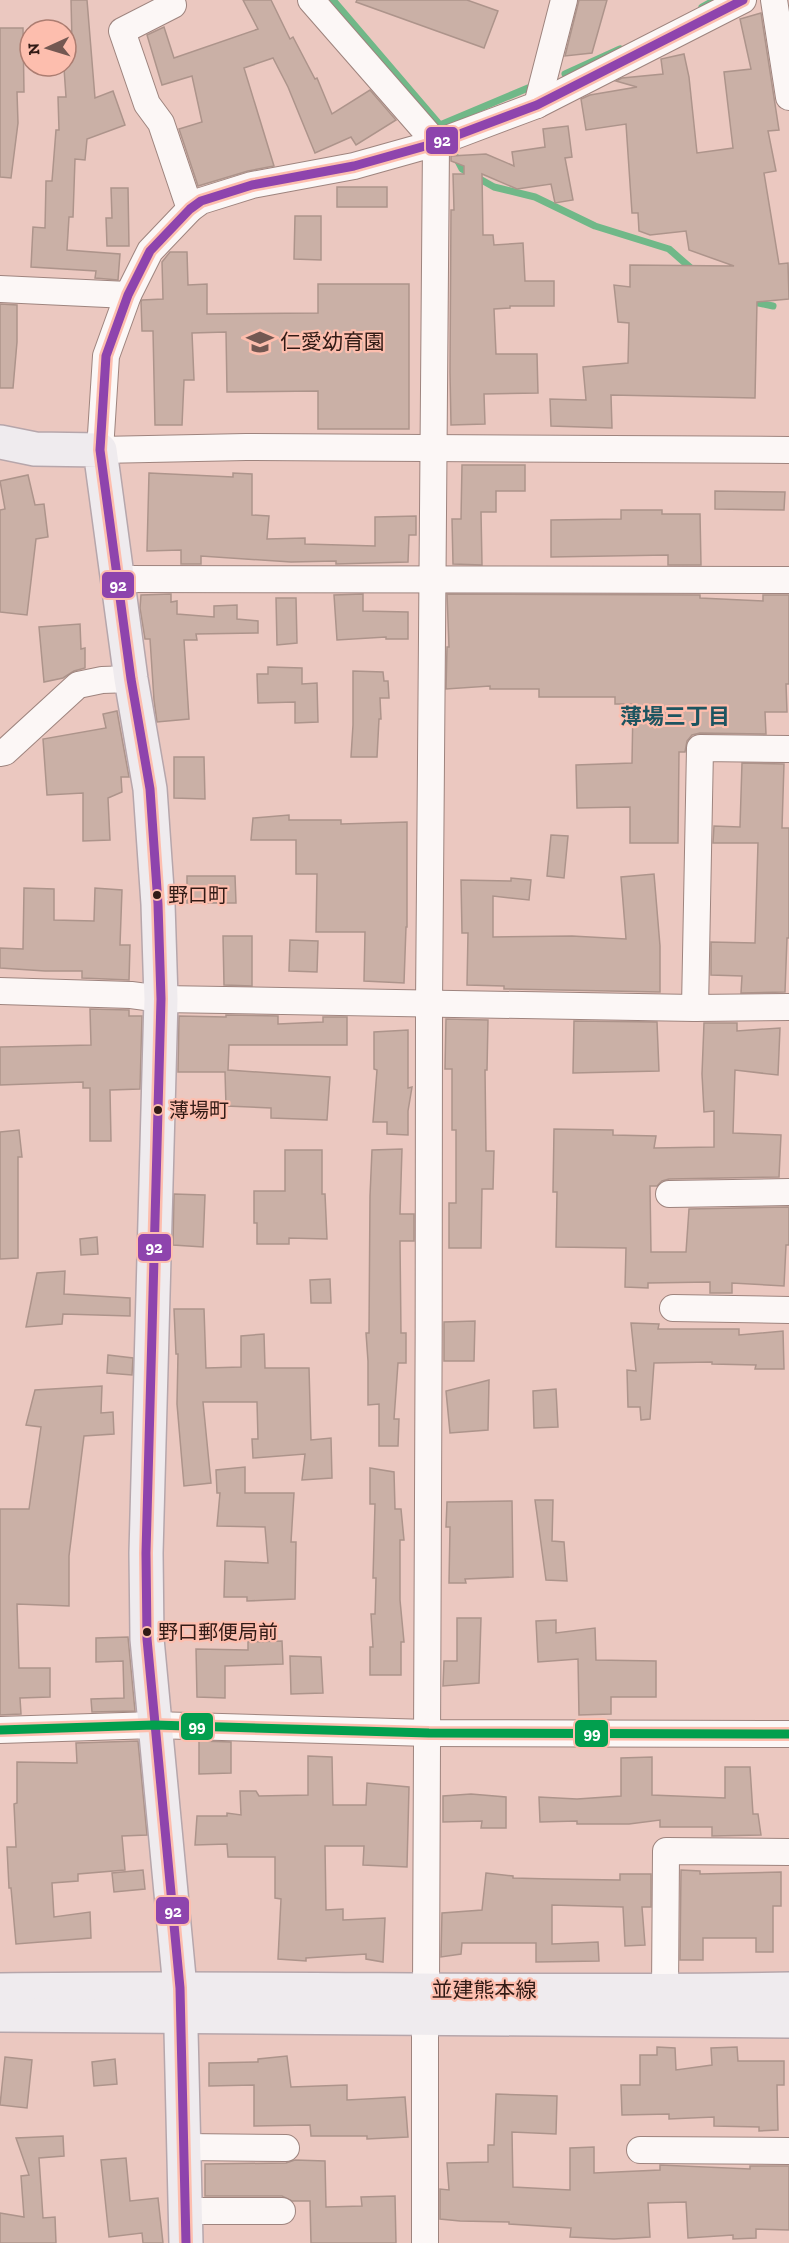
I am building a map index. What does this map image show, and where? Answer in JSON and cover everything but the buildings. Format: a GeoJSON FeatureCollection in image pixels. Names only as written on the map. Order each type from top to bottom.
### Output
{"type":"FeatureCollection","features":[{"type":"Feature","properties":{"kind":"main road"},"geometry":{"type":"LineString","coordinates":[[0,442],[35,449],[100,450],[131,680],[150,789],[158,904],[161,999],[146,1553],[147,1639],[180,2001],[186,2227]]}},
{"type":"Feature","properties":{"kind":"main road","name":"並建熊本線"},"geometry":{"type":"LineString","coordinates":[[425,2004],[665,1992],[789,1989]]}},
{"type":"Feature","properties":{"kind":"main road","name":"並建熊本線"},"geometry":{"type":"LineString","coordinates":[[0,1990],[180,2001],[425,2004],[789,2021]]}},
{"type":"Feature","properties":{"kind":"main road","name":"並建熊本線"},"geometry":{"type":"LineString","coordinates":[[0,2015],[180,2001]]}},
{"type":"Feature","properties":{"kind":"street"},"geometry":{"type":"LineString","coordinates":[[311,0],[436,143],[429,1004],[429,1733],[425,2004],[425,2243]]}},
{"type":"Feature","properties":{"kind":"street"},"geometry":{"type":"LineString","coordinates":[[537,105],[564,0]]}},
{"type":"Feature","properties":{"kind":"street"},"geometry":{"type":"LineString","coordinates":[[743,0],[537,105],[436,143],[354,166],[252,185],[201,201],[190,209],[150,251],[128,295],[106,356],[100,450],[246,447],[789,450]]}},
{"type":"Feature","properties":{"kind":"street"},"geometry":{"type":"LineString","coordinates":[[774,0],[789,97]]}},
{"type":"Feature","properties":{"kind":"street"},"geometry":{"type":"LineString","coordinates":[[173,5],[122,31],[147,104],[161,123],[190,209]]}},
{"type":"Feature","properties":{"kind":"street"},"geometry":{"type":"LineString","coordinates":[[0,289],[128,295]]}},
{"type":"Feature","properties":{"kind":"street"},"geometry":{"type":"LineString","coordinates":[[118,579],[789,580]]}},
{"type":"Feature","properties":{"kind":"street"},"geometry":{"type":"LineString","coordinates":[[0,753],[5,752],[78,685],[102,680],[131,680]]}},
{"type":"Feature","properties":{"kind":"street"},"geometry":{"type":"LineString","coordinates":[[695,1008],[700,748],[789,749]]}},
{"type":"Feature","properties":{"kind":"street"},"geometry":{"type":"LineString","coordinates":[[0,991],[130,994],[161,999],[695,1008],[789,1007]]}},
{"type":"Feature","properties":{"kind":"street"},"geometry":{"type":"LineString","coordinates":[[669,1194],[789,1192]]}},
{"type":"Feature","properties":{"kind":"street"},"geometry":{"type":"LineString","coordinates":[[673,1308],[789,1310]]}},
{"type":"Feature","properties":{"kind":"street"},"geometry":{"type":"LineString","coordinates":[[0,1730],[154,1725],[429,1733],[789,1734]]}},
{"type":"Feature","properties":{"kind":"street"},"geometry":{"type":"LineString","coordinates":[[665,1992],[666,1851],[789,1852]]}},
{"type":"Feature","properties":{"kind":"street"},"geometry":{"type":"LineString","coordinates":[[184,2147],[286,2148]]}},
{"type":"Feature","properties":{"kind":"street"},"geometry":{"type":"LineString","coordinates":[[640,2150],[789,2151]]}},
{"type":"Feature","properties":{"kind":"street"},"geometry":{"type":"LineString","coordinates":[[186,2227],[282,2211]]}},
{"type":"Feature","properties":{"kind":"waterway"},"geometry":{"type":"LineString","coordinates":[[333,0],[440,125],[444,134]]}},
{"type":"Feature","properties":{"kind":"waterway"},"geometry":{"type":"LineString","coordinates":[[702,7],[715,0]]}},
{"type":"Feature","properties":{"kind":"waterway"},"geometry":{"type":"LineString","coordinates":[[565,74],[620,49]]}},
{"type":"Feature","properties":{"kind":"waterway"},"geometry":{"type":"LineString","coordinates":[[440,125],[528,88]]}},
{"type":"Feature","properties":{"kind":"waterway"},"geometry":{"type":"LineString","coordinates":[[449,144],[462,169],[494,187],[535,197],[595,226],[669,249],[693,270]]}},
{"type":"Feature","properties":{"kind":"waterway"},"geometry":{"type":"LineString","coordinates":[[749,301],[773,306]]}},
{"type":"Feature","properties":{"kind":"transit line","name":"92"},"geometry":{"type":"LineString","coordinates":[[186,2243],[180,1988],[147,1639],[146,1553],[161,999],[158,904],[150,789],[131,679],[100,450],[106,356],[128,295],[150,251],[190,209],[201,201],[252,185],[354,166],[436,143],[537,105],[743,0]]}},
{"type":"Feature","properties":{"kind":"transit line","name":"99"},"geometry":{"type":"LineString","coordinates":[[0,1730],[154,1725],[429,1733],[789,1734]]}},
{"type":"Feature","properties":{"kind":"place","name":"仁愛幼育園"},"geometry":{"type":"Point","coordinates":[260,342]}},
{"type":"Feature","properties":{"kind":"place","name":"野口町"},"geometry":{"type":"Point","coordinates":[157,895]}},
{"type":"Feature","properties":{"kind":"place","name":"薄場町"},"geometry":{"type":"Point","coordinates":[158,1110]}},
{"type":"Feature","properties":{"kind":"place","name":"野口郵便局前"},"geometry":{"type":"Point","coordinates":[147,1632]}},
{"type":"Feature","properties":{"kind":"district","name":"薄場三丁目"},"geometry":{"type":"Point","coordinates":[675,716]}}]}
